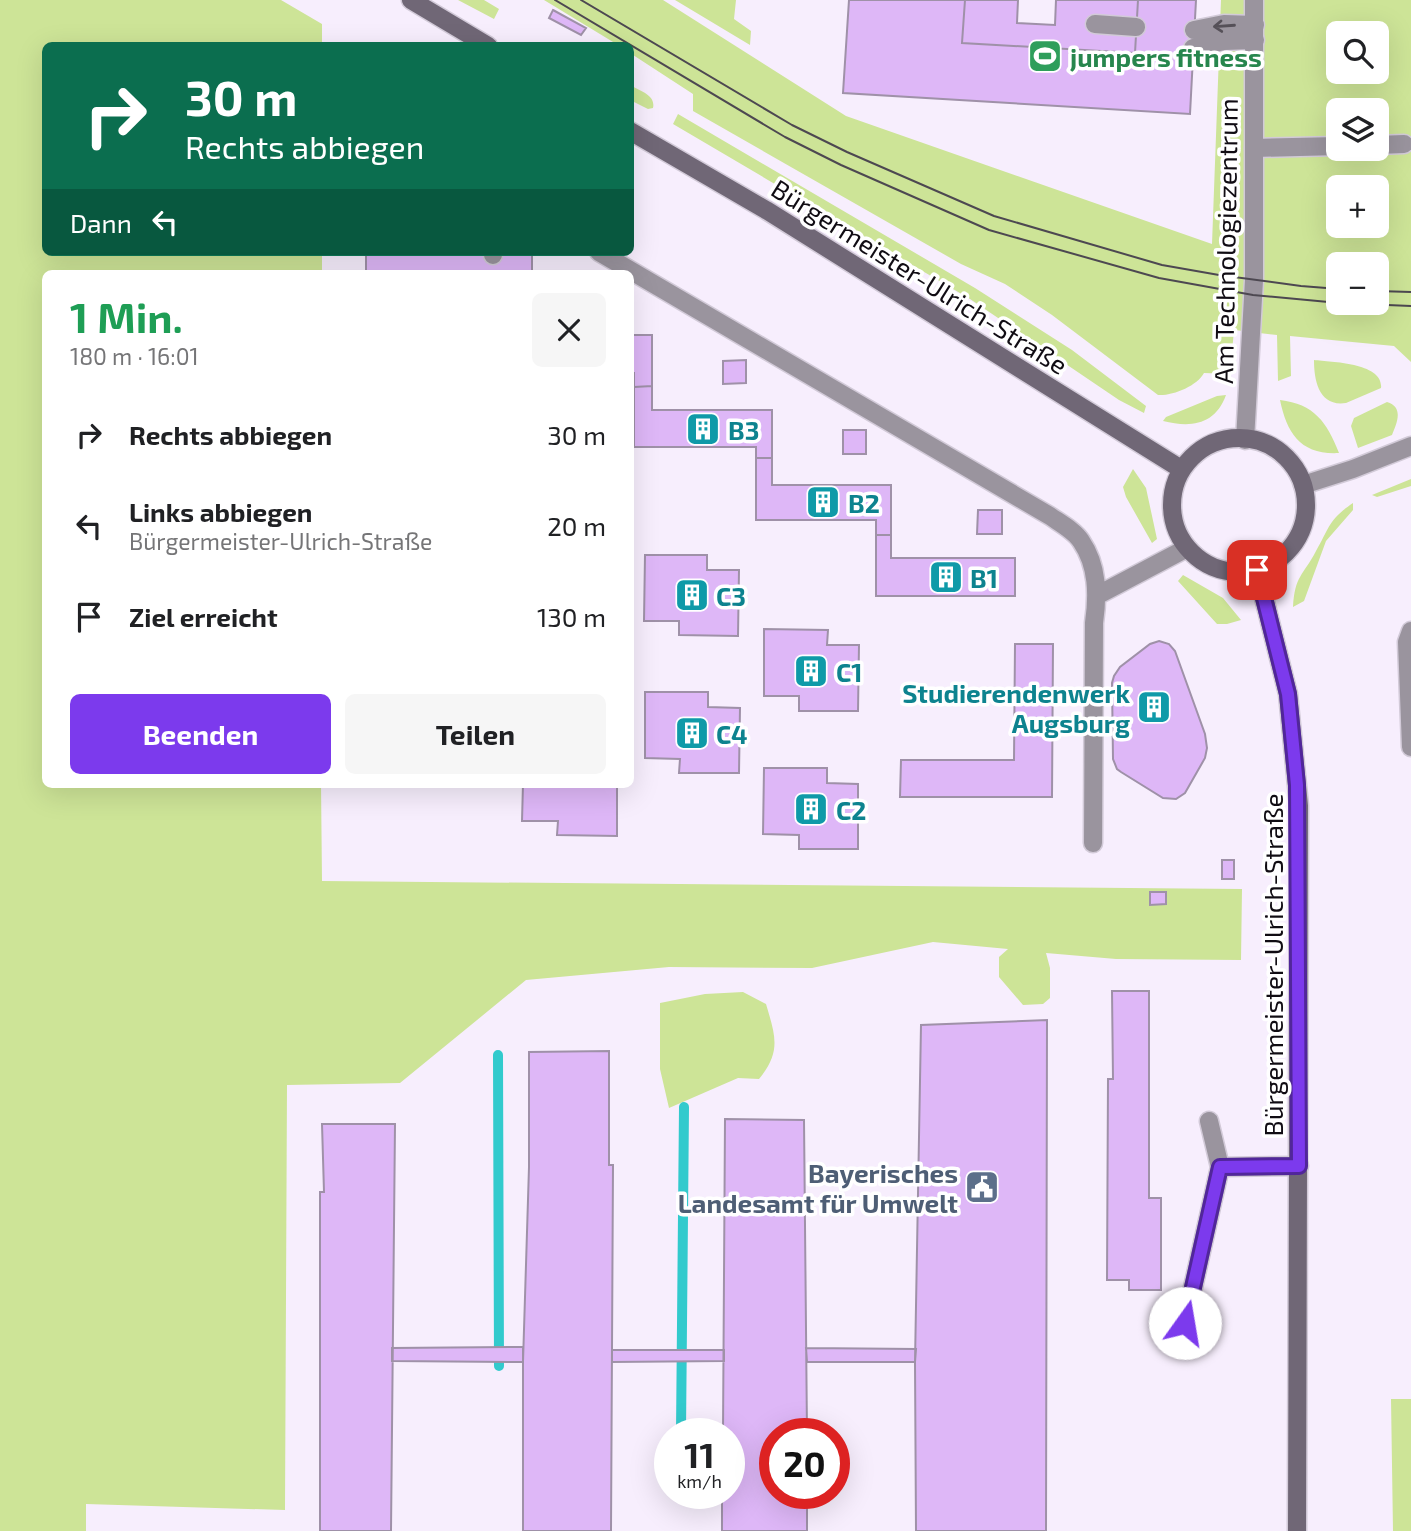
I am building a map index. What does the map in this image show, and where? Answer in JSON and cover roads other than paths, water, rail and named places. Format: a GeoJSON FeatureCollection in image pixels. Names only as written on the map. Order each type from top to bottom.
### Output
{"type":"FeatureCollection","features":[{"type":"Feature","properties":{"kind":"main road"},"geometry":{"type":"LineString","coordinates":[[411,0],[481,42]]}},
{"type":"Feature","properties":{"kind":"main road","name":"Bürgermeister-Ulrich-Straße"},"geometry":{"type":"LineString","coordinates":[[634,133],[766,210],[1181,469]]}},
{"type":"Feature","properties":{"kind":"main road"},"geometry":{"type":"LineString","coordinates":[[1222,440],[1245,440],[1266,444],[1294,467],[1303,485],[1306,502],[1302,529],[1290,549],[1279,559],[1257,570],[1227,571],[1207,565],[1187,548],[1175,527],[1172,499],[1181,469],[1197,453],[1222,440]]}},
{"type":"Feature","properties":{"kind":"main road","name":"Bürgermeister-Ulrich-Straße"},"geometry":{"type":"LineString","coordinates":[[1257,570],[1288,694],[1297,781],[1297,1531]]}},
{"type":"Feature","properties":{"kind":"street","name":"Am Technologiezentrum"},"geometry":{"type":"LineString","coordinates":[[1245,440],[1252,332],[1254,0]]}},
{"type":"Feature","properties":{"kind":"street"},"geometry":{"type":"LineString","coordinates":[[1096,24],[1136,27]]}},
{"type":"Feature","properties":{"kind":"street"},"geometry":{"type":"LineString","coordinates":[[1194,30],[1224,24],[1255,33]]}},
{"type":"Feature","properties":{"kind":"street"},"geometry":{"type":"LineString","coordinates":[[1193,48],[1255,33]]}},
{"type":"Feature","properties":{"kind":"street"},"geometry":{"type":"LineString","coordinates":[[1389,145],[1404,144]]}},
{"type":"Feature","properties":{"kind":"street"},"geometry":{"type":"LineString","coordinates":[[1254,148],[1326,146]]}},
{"type":"Feature","properties":{"kind":"street"},"geometry":{"type":"LineString","coordinates":[[606,256],[630,270]]}},
{"type":"Feature","properties":{"kind":"street"},"geometry":{"type":"LineString","coordinates":[[634,272],[1050,516],[1080,539],[1092,562],[1098,594],[1094,623],[1093,843]]}},
{"type":"Feature","properties":{"kind":"street"},"geometry":{"type":"LineString","coordinates":[[1303,485],[1353,470],[1411,446]]}},
{"type":"Feature","properties":{"kind":"street"},"geometry":{"type":"LineString","coordinates":[[1098,594],[1187,548]]}},
{"type":"Feature","properties":{"kind":"street"},"geometry":{"type":"LineString","coordinates":[[1411,631],[1407,642],[1411,747]]}},
{"type":"Feature","properties":{"kind":"street"},"geometry":{"type":"LineString","coordinates":[[1185,1323],[1220,1167],[1209,1121]]}},
{"type":"Feature","properties":{"kind":"street"},"geometry":{"type":"LineString","coordinates":[[1220,1167],[1299,1166]]}},
{"type":"Feature","properties":{"kind":"waterway"},"geometry":{"type":"LineString","coordinates":[[498,1055],[499,1366]]}},
{"type":"Feature","properties":{"kind":"waterway"},"geometry":{"type":"LineString","coordinates":[[681,1418],[684,1107]]}},
{"type":"Feature","properties":{"kind":"tram line"},"geometry":{"type":"LineString","coordinates":[[555,0],[626,42]]}},
{"type":"Feature","properties":{"kind":"tram line"},"geometry":{"type":"LineString","coordinates":[[581,0],[792,125],[994,216],[1162,265],[1326,288]]}},
{"type":"Feature","properties":{"kind":"tram line"},"geometry":{"type":"LineString","coordinates":[[634,47],[785,137],[841,165],[989,230],[1159,278],[1253,295],[1326,302]]}},
{"type":"Feature","properties":{"kind":"tram line"},"geometry":{"type":"LineString","coordinates":[[1389,291],[1411,292]]}},
{"type":"Feature","properties":{"kind":"tram line"},"geometry":{"type":"LineString","coordinates":[[1389,305],[1411,306]]}},
{"type":"Feature","properties":{"kind":"place","name":"jumpers fitness"},"geometry":{"type":"Point","coordinates":[1045,56]}},
{"type":"Feature","properties":{"kind":"place","name":"B3"},"geometry":{"type":"Point","coordinates":[703,429]}},
{"type":"Feature","properties":{"kind":"place","name":"B2"},"geometry":{"type":"Point","coordinates":[823,502]}},
{"type":"Feature","properties":{"kind":"place","name":"B1"},"geometry":{"type":"Point","coordinates":[946,577]}},
{"type":"Feature","properties":{"kind":"place","name":"C3"},"geometry":{"type":"Point","coordinates":[692,595]}},
{"type":"Feature","properties":{"kind":"place","name":"C1"},"geometry":{"type":"Point","coordinates":[811,671]}},
{"type":"Feature","properties":{"kind":"place","name":"Studierendenwerk Augsburg"},"geometry":{"type":"Point","coordinates":[1154,707]}},
{"type":"Feature","properties":{"kind":"place","name":"C4"},"geometry":{"type":"Point","coordinates":[692,733]}},
{"type":"Feature","properties":{"kind":"place","name":"C2"},"geometry":{"type":"Point","coordinates":[811,809]}},
{"type":"Feature","properties":{"kind":"place","name":"Bayerisches Landesamt für Umwelt"},"geometry":{"type":"Point","coordinates":[982,1187]}}]}
